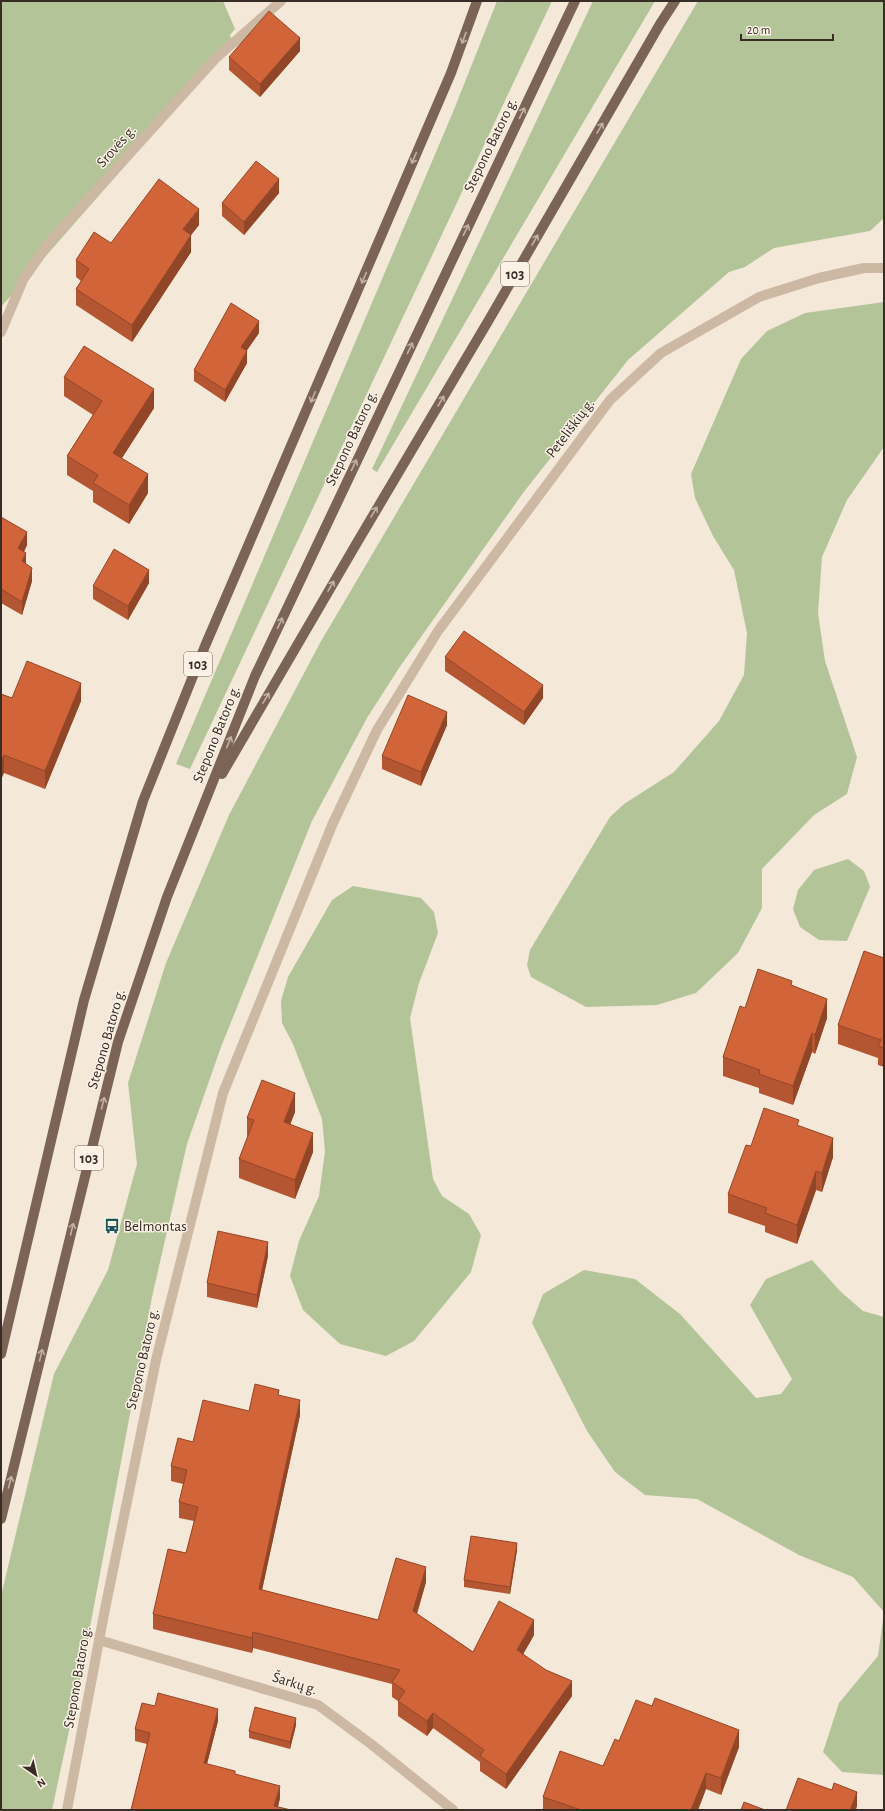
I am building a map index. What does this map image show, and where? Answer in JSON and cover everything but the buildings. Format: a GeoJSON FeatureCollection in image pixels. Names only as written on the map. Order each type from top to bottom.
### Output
{"type":"FeatureCollection","features":[{"type":"Feature","properties":{"kind":"main road","name":"Stepono Batoro g."},"geometry":{"type":"LineString","coordinates":[[1,1354],[84,1000],[143,802],[205,646],[451,73],[477,1]]}},
{"type":"Feature","properties":{"kind":"main road","name":"Stepono Batoro g."},"geometry":{"type":"LineString","coordinates":[[1,1519],[118,1042],[167,897],[255,676],[575,1]]}},
{"type":"Feature","properties":{"kind":"main road","name":"103"},"geometry":{"type":"LineString","coordinates":[[204,805],[490,318],[656,31],[675,1]]}},
{"type":"Feature","properties":{"kind":"street","name":"Srovės g."},"geometry":{"type":"LineString","coordinates":[[1,332],[23,280],[48,244],[216,58],[281,1]]}},
{"type":"Feature","properties":{"kind":"street","name":"Peteliškių g."},"geometry":{"type":"LineString","coordinates":[[377,730],[438,631],[610,400],[661,353],[759,297],[819,278],[864,268],[884,268]]}},
{"type":"Feature","properties":{"kind":"street","name":"Stepono Batoro g."},"geometry":{"type":"LineString","coordinates":[[67,1810],[99,1640],[156,1360],[224,1093],[333,823],[377,730]]}},
{"type":"Feature","properties":{"kind":"street","name":"Šarkų g."},"geometry":{"type":"LineString","coordinates":[[99,1640],[318,1705],[371,1744],[453,1810]]}},
{"type":"Feature","properties":{"kind":"green space"},"geometry":{"type":"Polygon","coordinates":[[[1,1],[223,1],[235,29],[230,35],[233,43],[1,307],[1,1]]]}},
{"type":"Feature","properties":{"kind":"green space"},"geometry":{"type":"Polygon","coordinates":[[[497,1],[552,1],[190,769],[176,764],[453,112],[497,1]]]}},
{"type":"Feature","properties":{"kind":"green space"},"geometry":{"type":"Polygon","coordinates":[[[593,1],[655,1],[377,472],[372,469],[593,1]]]}},
{"type":"Feature","properties":{"kind":"green space"},"geometry":{"type":"Polygon","coordinates":[[[698,1],[884,1],[884,218],[870,231],[774,248],[745,267],[729,272],[628,360],[523,493],[399,668],[367,718],[312,821],[221,1047],[187,1144],[152,1297],[81,1675],[52,1810],[1,1810],[1,1596],[54,1374],[108,1270],[137,1164],[128,1083],[166,963],[229,815],[320,643],[698,1]]]}},
{"type":"Feature","properties":{"kind":"green space"},"geometry":{"type":"Polygon","coordinates":[[[884,302],[884,447],[847,500],[822,557],[818,613],[825,661],[857,757],[847,794],[814,815],[762,869],[762,908],[738,953],[696,993],[657,1005],[586,1007],[531,977],[527,965],[530,950],[610,817],[624,804],[674,772],[719,721],[744,675],[747,633],[734,570],[713,536],[695,498],[691,474],[741,359],[767,331],[805,313],[884,302]]]}},
{"type":"Feature","properties":{"kind":"green space"},"geometry":{"type":"Polygon","coordinates":[[[848,859],[864,871],[870,887],[847,941],[819,940],[800,927],[793,909],[798,890],[814,870],[848,859]]]}},
{"type":"Feature","properties":{"kind":"green space"},"geometry":{"type":"Polygon","coordinates":[[[353,886],[421,898],[434,912],[438,933],[419,983],[410,1018],[433,1179],[442,1196],[469,1214],[481,1235],[471,1272],[414,1341],[386,1356],[340,1344],[303,1310],[290,1276],[299,1241],[319,1196],[325,1151],[322,1119],[293,1044],[282,1023],[281,1001],[288,977],[332,900],[353,886]]]}},
{"type":"Feature","properties":{"kind":"green space"},"geometry":{"type":"Polygon","coordinates":[[[812,1260],[841,1292],[863,1311],[884,1317],[884,1612],[853,1577],[799,1555],[697,1499],[645,1495],[615,1472],[587,1431],[532,1323],[543,1294],[584,1270],[635,1279],[680,1314],[756,1398],[781,1394],[792,1379],[750,1305],[766,1279],[812,1260]]]}},
{"type":"Feature","properties":{"kind":"green space"},"geometry":{"type":"Polygon","coordinates":[[[884,1613],[884,1775],[842,1772],[823,1752],[839,1703],[878,1656],[884,1613]]]}},
{"type":"Feature","properties":{"kind":"place","name":"Belmontas"},"geometry":{"type":"Point","coordinates":[112,1226]}}]}
